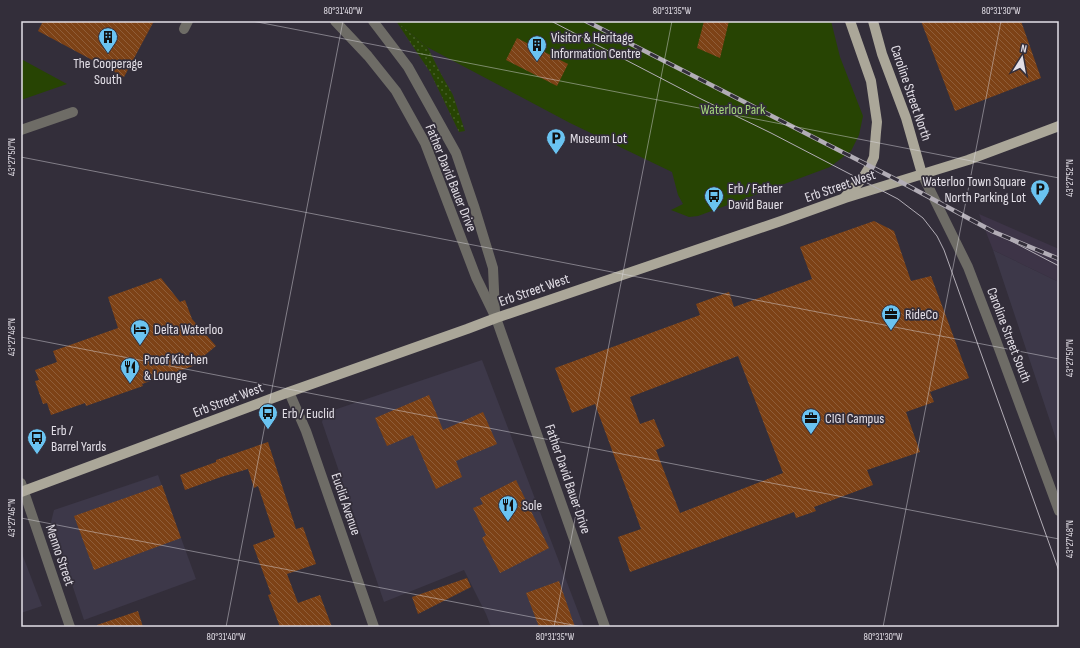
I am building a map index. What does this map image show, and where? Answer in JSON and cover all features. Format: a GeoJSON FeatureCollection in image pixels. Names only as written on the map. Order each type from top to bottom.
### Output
{"type":"FeatureCollection","features":[{"type":"Feature","properties":{"kind":"main road"},"geometry":{"type":"LineString","coordinates":[[845,198],[862,179],[874,157],[877,122],[872,81],[850,21]]}},
{"type":"Feature","properties":{"kind":"main road","name":"Caroline Street North"},"geometry":{"type":"LineString","coordinates":[[873,21],[882,54],[906,118],[922,174]]}},
{"type":"Feature","properties":{"kind":"main road","name":"Erb Street West"},"geometry":{"type":"LineString","coordinates":[[22,489],[289,392],[467,330],[496,318],[845,198],[968,160],[1059,126]]}},
{"type":"Feature","properties":{"kind":"street","name":"Father David Bauer Drive"},"geometry":{"type":"LineString","coordinates":[[335,21],[368,56],[396,91],[425,143],[476,277],[496,318],[604,627]]}},
{"type":"Feature","properties":{"kind":"street","name":"Father David Bauer Drive"},"geometry":{"type":"LineString","coordinates":[[373,21],[408,67],[456,153],[493,268],[496,318]]}},
{"type":"Feature","properties":{"kind":"street"},"geometry":{"type":"LineString","coordinates":[[21,130],[73,112]]}},
{"type":"Feature","properties":{"kind":"street","name":"Caroline Street South"},"geometry":{"type":"LineString","coordinates":[[922,174],[968,267],[1059,511]]}},
{"type":"Feature","properties":{"kind":"street","name":"Euclid Avenue"},"geometry":{"type":"LineString","coordinates":[[289,392],[306,431],[374,627]]}},
{"type":"Feature","properties":{"kind":"street","name":"Menno Street"},"geometry":{"type":"LineString","coordinates":[[22,489],[70,627]]}},
{"type":"Feature","properties":{"kind":"shaded area"},"geometry":{"type":"Polygon","coordinates":[[[979,214],[1059,249],[1059,282],[993,250],[979,214]]]}},
{"type":"Feature","properties":{"kind":"shaded area"},"geometry":{"type":"Polygon","coordinates":[[[993,250],[1059,282],[1059,448],[993,250]]]}},
{"type":"Feature","properties":{"kind":"shaded area"},"geometry":{"type":"Polygon","coordinates":[[[482,360],[584,627],[491,627],[464,570],[384,602],[322,422],[325,413],[482,360]]]}},
{"type":"Feature","properties":{"kind":"shaded area"},"geometry":{"type":"Polygon","coordinates":[[[158,475],[196,579],[84,620],[51,522],[54,510],[158,475]]]}},
{"type":"Feature","properties":{"kind":"shaded area"},"geometry":{"type":"Polygon","coordinates":[[[21,551],[42,606],[21,613],[21,551]]]}},
{"type":"Feature","properties":{"kind":"green space"},"geometry":{"type":"Polygon","coordinates":[[[396,21],[428,48],[453,95],[465,131],[459,132],[430,72],[396,21]]]}},
{"type":"Feature","properties":{"kind":"green space","name":"Waterloo Park"},"geometry":{"type":"Polygon","coordinates":[[[396,21],[831,21],[840,57],[863,116],[859,135],[851,151],[830,167],[698,216],[689,217],[671,210],[683,204],[678,195],[672,172],[570,123],[427,47],[396,21]]]}},
{"type":"Feature","properties":{"kind":"green space"},"geometry":{"type":"Polygon","coordinates":[[[21,59],[67,84],[21,100],[21,59]]]}},
{"type":"Feature","properties":{"kind":"building","name":"The Cooperage South"},"geometry":{"type":"Polygon","coordinates":[[[43,21],[154,21],[124,77],[38,31],[43,21]]]}},
{"type":"Feature","properties":{"kind":"building"},"geometry":{"type":"Polygon","coordinates":[[[704,21],[729,21],[720,58],[697,48],[704,21]]]}},
{"type":"Feature","properties":{"kind":"building"},"geometry":{"type":"Polygon","coordinates":[[[921,21],[1021,21],[1041,78],[955,111],[921,21]]]}},
{"type":"Feature","properties":{"kind":"building","name":"Visitor & Heritage Information Centre"},"geometry":{"type":"Polygon","coordinates":[[[517,38],[568,64],[557,86],[506,60],[517,38]]]}},
{"type":"Feature","properties":{"kind":"building","name":"CIGI Campus"},"geometry":{"type":"Polygon","coordinates":[[[874,221],[894,231],[911,281],[931,276],[969,378],[930,392],[934,402],[906,412],[920,452],[867,470],[873,485],[814,507],[816,511],[796,518],[794,512],[630,572],[618,537],[641,529],[595,404],[572,413],[555,368],[700,315],[696,304],[729,292],[734,307],[812,279],[800,247],[874,221]],[[738,356],[630,397],[640,424],[654,419],[665,446],[656,450],[680,513],[783,473],[738,356]]]}},
{"type":"Feature","properties":{"kind":"building","name":"Delta Waterloo"},"geometry":{"type":"Polygon","coordinates":[[[161,278],[180,302],[185,300],[192,319],[216,346],[205,355],[207,361],[86,406],[85,403],[51,415],[47,403],[43,404],[35,381],[39,380],[35,370],[57,362],[53,351],[118,328],[108,297],[161,278]]]}},
{"type":"Feature","properties":{"kind":"building"},"geometry":{"type":"Polygon","coordinates":[[[429,395],[443,430],[483,412],[497,444],[456,461],[462,477],[436,489],[413,435],[387,446],[375,418],[429,395]]]}},
{"type":"Feature","properties":{"kind":"building"},"geometry":{"type":"Polygon","coordinates":[[[268,442],[296,529],[303,527],[316,564],[287,574],[298,603],[320,595],[332,627],[280,627],[268,595],[271,594],[253,545],[275,537],[258,486],[254,488],[248,469],[185,490],[180,475],[216,462],[216,460],[268,442]]]}},
{"type":"Feature","properties":{"kind":"building","name":"Sole"},"geometry":{"type":"Polygon","coordinates":[[[516,480],[549,548],[500,573],[482,538],[486,535],[473,508],[483,504],[480,498],[516,480]]]}},
{"type":"Feature","properties":{"kind":"building"},"geometry":{"type":"Polygon","coordinates":[[[162,485],[181,538],[94,570],[74,516],[162,485]]]}},
{"type":"Feature","properties":{"kind":"building"},"geometry":{"type":"Polygon","coordinates":[[[467,578],[471,587],[418,614],[412,597],[467,578]]]}},
{"type":"Feature","properties":{"kind":"building"},"geometry":{"type":"Polygon","coordinates":[[[559,581],[575,627],[539,627],[526,593],[559,581]]]}},
{"type":"Feature","properties":{"kind":"building"},"geometry":{"type":"Polygon","coordinates":[[[138,611],[143,627],[98,627],[97,625],[138,611]]]}},
{"type":"Feature","properties":{"kind":"tram line"},"geometry":{"type":"LineString","coordinates":[[551,21],[898,199],[923,218],[937,236],[944,250],[1059,571]]}},
{"type":"Feature","properties":{"kind":"tram line"},"geometry":{"type":"LineString","coordinates":[[994,232],[1059,266]]}},
{"type":"Feature","properties":{"kind":"railway"},"geometry":{"type":"LineString","coordinates":[[586,21],[899,181],[994,232],[1059,259]]}},
{"type":"Feature","properties":{"kind":"place","name":"The Cooperage South"},"geometry":{"type":"Point","coordinates":[108,54]}},
{"type":"Feature","properties":{"kind":"place","name":"Visitor & Heritage Information Centre"},"geometry":{"type":"Point","coordinates":[537,62]}},
{"type":"Feature","properties":{"kind":"place","name":"Museum Lot"},"geometry":{"type":"Point","coordinates":[556,155]}},
{"type":"Feature","properties":{"kind":"place","name":"Waterloo Town Square North Parking Lot"},"geometry":{"type":"Point","coordinates":[1040,206]}},
{"type":"Feature","properties":{"kind":"place","name":"Erb / Father David Bauer"},"geometry":{"type":"Point","coordinates":[714,213]}},
{"type":"Feature","properties":{"kind":"place","name":"RideCo"},"geometry":{"type":"Point","coordinates":[891,331]}},
{"type":"Feature","properties":{"kind":"place","name":"Delta Waterloo"},"geometry":{"type":"Point","coordinates":[140,346]}},
{"type":"Feature","properties":{"kind":"place","name":"Proof Kitchen & Lounge"},"geometry":{"type":"Point","coordinates":[130,384]}},
{"type":"Feature","properties":{"kind":"place","name":"Erb / Euclid"},"geometry":{"type":"Point","coordinates":[268,430]}},
{"type":"Feature","properties":{"kind":"place","name":"CIGI Campus"},"geometry":{"type":"Point","coordinates":[811,435]}},
{"type":"Feature","properties":{"kind":"place","name":"Erb / Barrel Yards"},"geometry":{"type":"Point","coordinates":[37,455]}},
{"type":"Feature","properties":{"kind":"place","name":"Sole"},"geometry":{"type":"Point","coordinates":[508,522]}}]}
